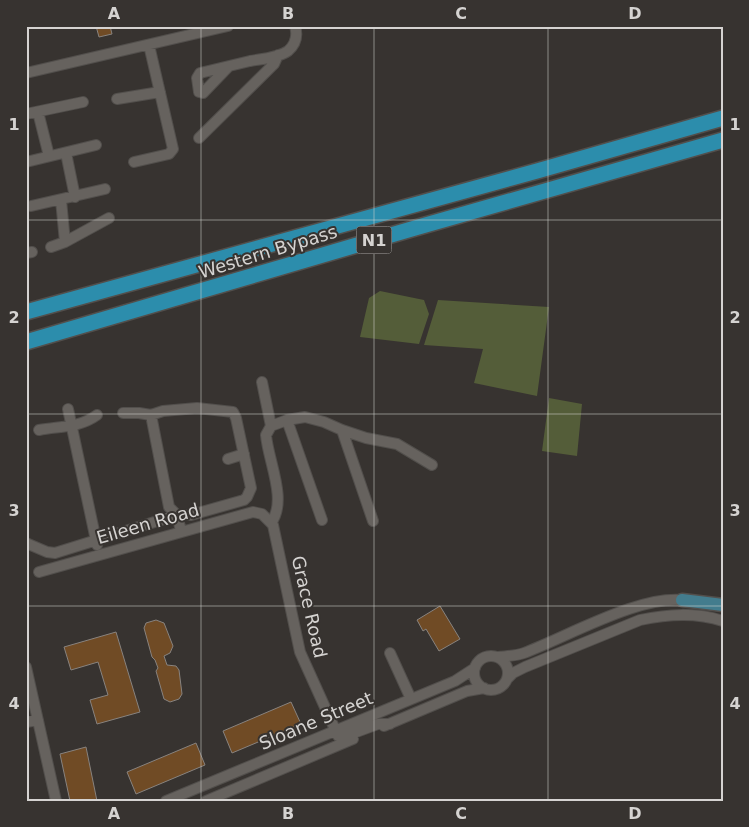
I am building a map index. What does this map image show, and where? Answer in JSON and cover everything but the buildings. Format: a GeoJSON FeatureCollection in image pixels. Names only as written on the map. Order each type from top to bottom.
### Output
{"type":"FeatureCollection","features":[{"type":"Feature","properties":{"kind":"highway","name":"Western Bypass"},"geometry":{"type":"LineString","coordinates":[[26,312],[723,118]]}},
{"type":"Feature","properties":{"kind":"highway","name":"Western Bypass"},"geometry":{"type":"LineString","coordinates":[[26,342],[723,140]]}},
{"type":"Feature","properties":{"kind":"main road"},"geometry":{"type":"LineString","coordinates":[[682,600],[723,605]]}},
{"type":"Feature","properties":{"kind":"street"},"geometry":{"type":"LineString","coordinates":[[26,74],[228,26]]}},
{"type":"Feature","properties":{"kind":"street"},"geometry":{"type":"LineString","coordinates":[[228,67],[278,55],[288,50],[296,40],[295,26]]}},
{"type":"Feature","properties":{"kind":"street"},"geometry":{"type":"LineString","coordinates":[[134,162],[170,154],[173,147],[149,45]]}},
{"type":"Feature","properties":{"kind":"street"},"geometry":{"type":"LineString","coordinates":[[200,138],[274,64],[278,55]]}},
{"type":"Feature","properties":{"kind":"street"},"geometry":{"type":"LineString","coordinates":[[117,99],[160,92]]}},
{"type":"Feature","properties":{"kind":"street"},"geometry":{"type":"LineString","coordinates":[[26,114],[83,102]]}},
{"type":"Feature","properties":{"kind":"street"},"geometry":{"type":"LineString","coordinates":[[38,112],[49,156]]}},
{"type":"Feature","properties":{"kind":"street"},"geometry":{"type":"LineString","coordinates":[[26,162],[96,145]]}},
{"type":"Feature","properties":{"kind":"street"},"geometry":{"type":"LineString","coordinates":[[66,153],[75,197]]}},
{"type":"Feature","properties":{"kind":"street"},"geometry":{"type":"LineString","coordinates":[[31,206],[105,189]]}},
{"type":"Feature","properties":{"kind":"street"},"geometry":{"type":"LineString","coordinates":[[61,200],[66,242]]}},
{"type":"Feature","properties":{"kind":"street"},"geometry":{"type":"LineString","coordinates":[[51,247],[66,242],[109,218]]}},
{"type":"Feature","properties":{"kind":"street"},"geometry":{"type":"LineString","coordinates":[[262,382],[271,426]]}},
{"type":"Feature","properties":{"kind":"street"},"geometry":{"type":"LineString","coordinates":[[26,543],[47,552],[55,553],[177,515],[191,515],[244,500],[247,497],[251,488],[236,418],[233,412],[197,408],[163,411],[151,415],[123,413]]}},
{"type":"Feature","properties":{"kind":"street"},"geometry":{"type":"LineString","coordinates":[[68,409],[99,555]]}},
{"type":"Feature","properties":{"kind":"street"},"geometry":{"type":"LineString","coordinates":[[40,430],[72,426],[86,422],[97,415]]}},
{"type":"Feature","properties":{"kind":"street"},"geometry":{"type":"LineString","coordinates":[[151,415],[169,507],[177,515],[182,531]]}},
{"type":"Feature","properties":{"kind":"street"},"geometry":{"type":"LineString","coordinates":[[268,520],[276,515],[278,496],[266,437],[267,431],[271,426],[287,420],[305,417],[324,422],[342,430],[401,446],[432,465]]}},
{"type":"Feature","properties":{"kind":"street"},"geometry":{"type":"LineString","coordinates":[[287,420],[322,520]]}},
{"type":"Feature","properties":{"kind":"street"},"geometry":{"type":"LineString","coordinates":[[342,430],[373,521]]}},
{"type":"Feature","properties":{"kind":"street"},"geometry":{"type":"LineString","coordinates":[[228,459],[244,454]]}},
{"type":"Feature","properties":{"kind":"street","name":"Eileen Road"},"geometry":{"type":"LineString","coordinates":[[39,572],[253,512],[262,514],[268,520]]}},
{"type":"Feature","properties":{"kind":"street","name":"Grace Road"},"geometry":{"type":"LineString","coordinates":[[268,520],[273,525],[300,652],[335,731]]}},
{"type":"Feature","properties":{"kind":"street"},"geometry":{"type":"LineString","coordinates":[[723,610],[682,600],[639,606],[523,653],[486,657],[478,662],[474,678],[480,686],[488,690],[498,689],[513,673],[640,620],[685,614],[710,617],[723,621]]}},
{"type":"Feature","properties":{"kind":"street"},"geometry":{"type":"LineString","coordinates":[[390,653],[410,699],[416,704],[434,705]]}},
{"type":"Feature","properties":{"kind":"street"},"geometry":{"type":"LineString","coordinates":[[498,657],[508,669],[507,679]]}},
{"type":"Feature","properties":{"kind":"street"},"geometry":{"type":"LineString","coordinates":[[26,667],[30,707],[38,720],[56,801]]}},
{"type":"Feature","properties":{"kind":"street","name":"Sloane Street"},"geometry":{"type":"LineString","coordinates":[[166,801],[443,686],[475,668]]}},
{"type":"Feature","properties":{"kind":"street"},"geometry":{"type":"LineString","coordinates":[[443,686],[454,697]]}},
{"type":"Feature","properties":{"kind":"street","name":"Sloane Street"},"geometry":{"type":"LineString","coordinates":[[206,801],[467,691],[484,688]]}},
{"type":"Feature","properties":{"kind":"street"},"geometry":{"type":"LineString","coordinates":[[26,722],[38,720]]}},
{"type":"Feature","properties":{"kind":"street"},"geometry":{"type":"LineString","coordinates":[[335,731],[340,737],[378,724],[390,724]]}},
{"type":"Feature","properties":{"kind":"green space"},"geometry":{"type":"Polygon","coordinates":[[[380,291],[424,300],[429,314],[419,344],[360,337],[369,298],[380,291]]]}},
{"type":"Feature","properties":{"kind":"green space"},"geometry":{"type":"Polygon","coordinates":[[[438,300],[549,307],[537,396],[474,383],[483,349],[424,345],[438,300]]]}},
{"type":"Feature","properties":{"kind":"green space"},"geometry":{"type":"Polygon","coordinates":[[[549,398],[582,404],[577,456],[542,451],[549,398]]]}}]}
